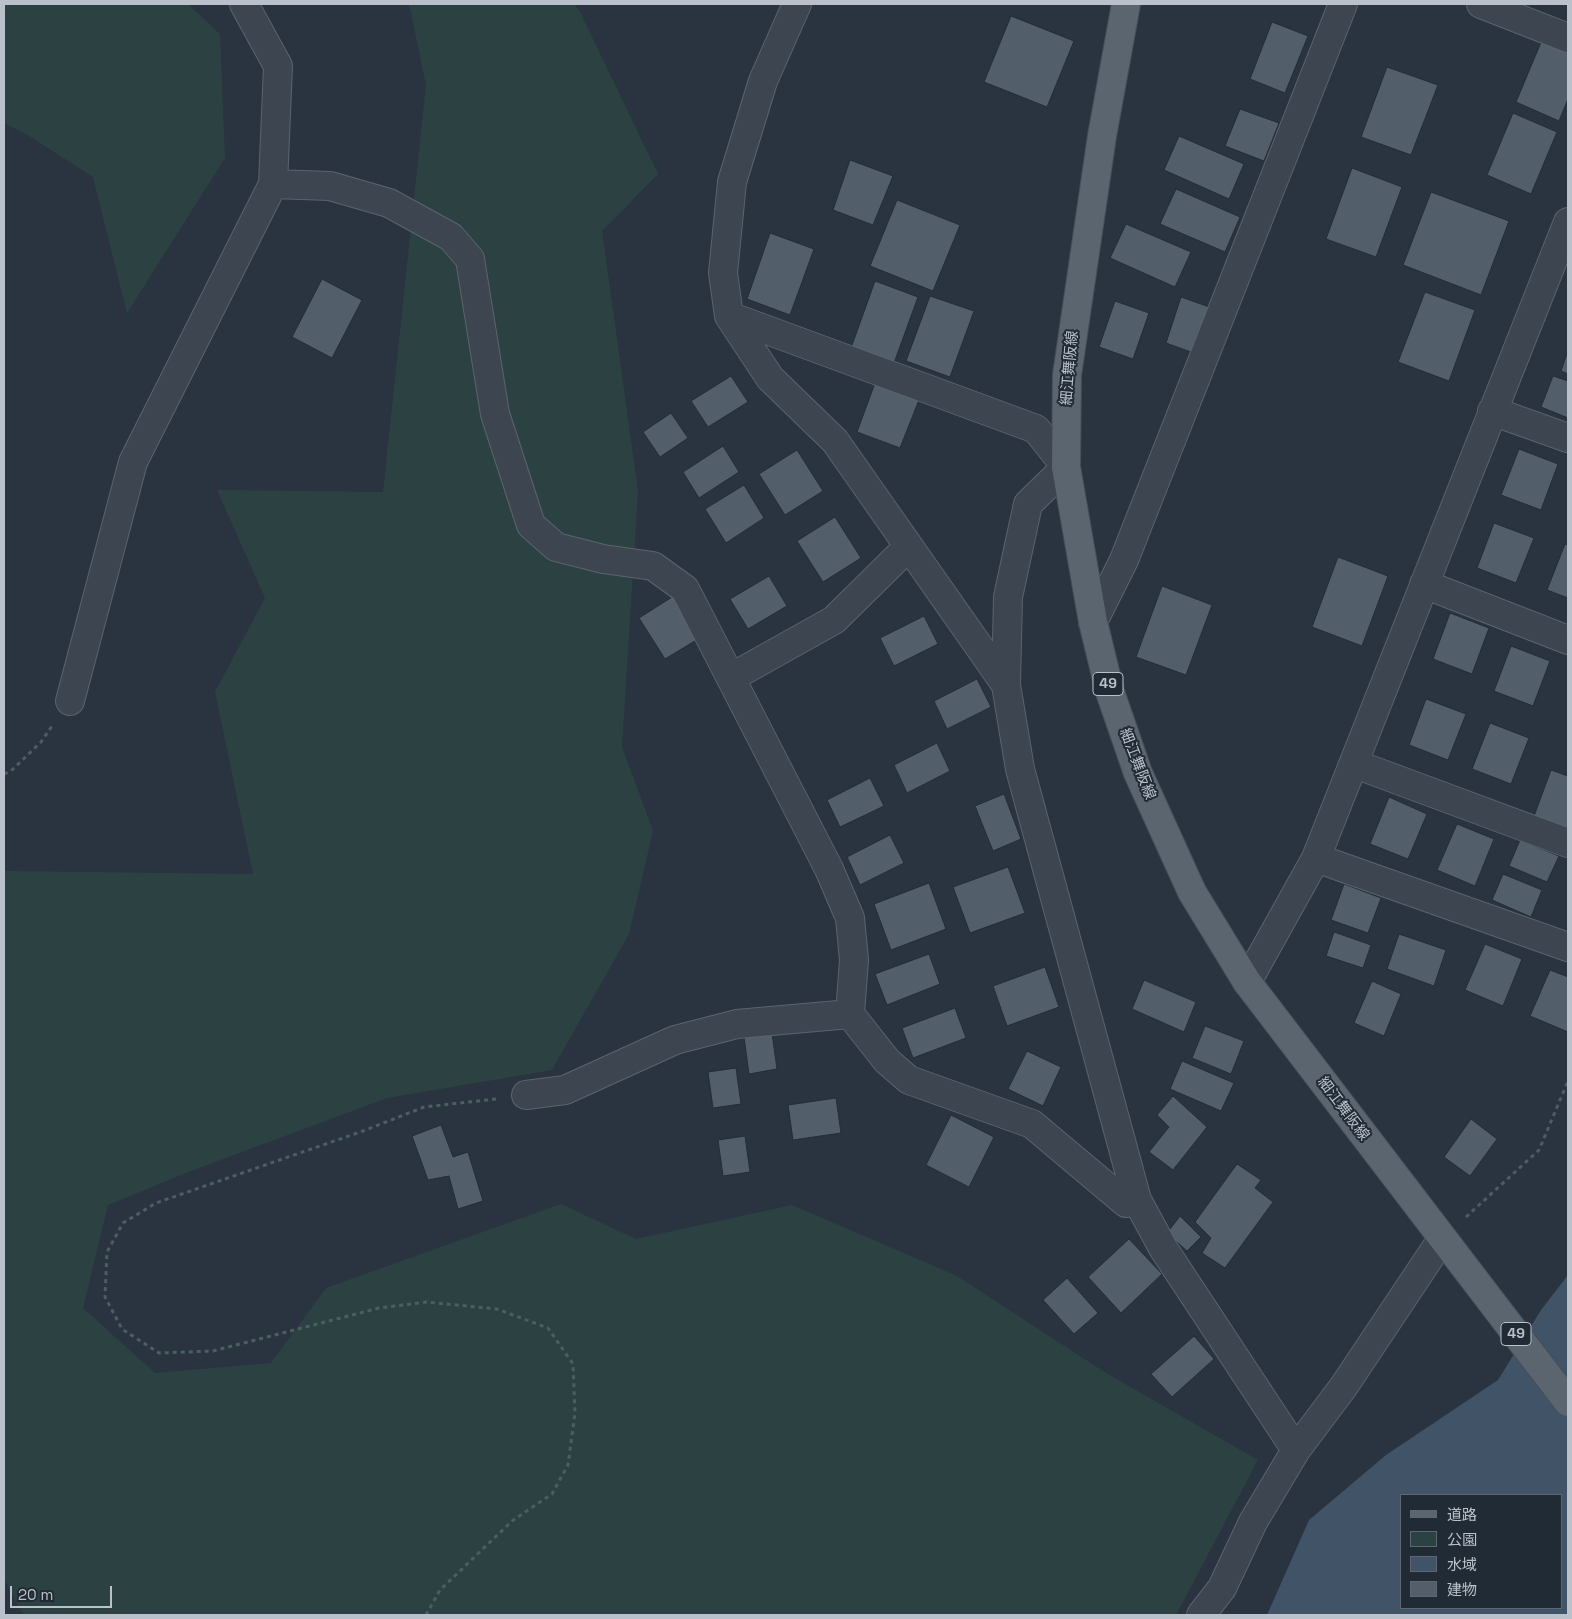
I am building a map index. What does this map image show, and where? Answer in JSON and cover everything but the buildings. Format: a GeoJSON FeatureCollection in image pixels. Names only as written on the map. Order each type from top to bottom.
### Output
{"type":"FeatureCollection","features":[{"type":"Feature","properties":{"kind":"main road","name":"細江舞阪線"},"geometry":{"type":"LineString","coordinates":[[1126,4],[1102,136],[1067,375],[1066,467],[1094,622],[1110,692],[1138,773],[1192,892],[1247,982],[1568,1402]]}},
{"type":"Feature","properties":{"kind":"street"},"geometry":{"type":"LineString","coordinates":[[70,701],[133,462],[273,184],[278,66],[244,4]]}},
{"type":"Feature","properties":{"kind":"street"},"geometry":{"type":"LineString","coordinates":[[797,4],[763,81],[732,182],[723,273],[729,316],[770,378],[835,441],[1006,686]]}},
{"type":"Feature","properties":{"kind":"street"},"geometry":{"type":"LineString","coordinates":[[1094,622],[1124,560],[1343,4]]}},
{"type":"Feature","properties":{"kind":"street"},"geometry":{"type":"LineString","coordinates":[[1481,4],[1568,38]]}},
{"type":"Feature","properties":{"kind":"street"},"geometry":{"type":"LineString","coordinates":[[273,184],[330,186],[389,203],[451,236],[470,259],[495,414],[531,525],[556,547],[603,558],[653,566],[685,589],[713,646],[732,677],[829,869],[850,918],[854,960],[850,1014],[887,1062],[909,1080],[1032,1124],[1126,1203],[1137,1200]]}},
{"type":"Feature","properties":{"kind":"street"},"geometry":{"type":"LineString","coordinates":[[1247,982],[1316,858],[1355,764],[1492,411],[1566,233]]}},
{"type":"Feature","properties":{"kind":"street"},"geometry":{"type":"LineString","coordinates":[[729,316],[1036,429],[1066,467],[1028,504],[1008,597],[1006,686],[1020,769],[1137,1200],[1164,1248],[1296,1450]]}},
{"type":"Feature","properties":{"kind":"street"},"geometry":{"type":"LineString","coordinates":[[1492,411],[1568,438]]}},
{"type":"Feature","properties":{"kind":"street"},"geometry":{"type":"LineString","coordinates":[[732,677],[834,620],[908,547]]}},
{"type":"Feature","properties":{"kind":"street"},"geometry":{"type":"LineString","coordinates":[[1424,584],[1568,640]]}},
{"type":"Feature","properties":{"kind":"street"},"geometry":{"type":"LineString","coordinates":[[1355,764],[1568,842]]}},
{"type":"Feature","properties":{"kind":"street"},"geometry":{"type":"LineString","coordinates":[[1316,858],[1568,947]]}},
{"type":"Feature","properties":{"kind":"street"},"geometry":{"type":"LineString","coordinates":[[526,1095],[565,1090],[675,1040],[737,1024],[850,1014]]}},
{"type":"Feature","properties":{"kind":"street"},"geometry":{"type":"LineString","coordinates":[[1202,1615],[1222,1588],[1253,1522],[1296,1450],[1344,1386],[1442,1239]]}},
{"type":"Feature","properties":{"kind":"path"},"geometry":{"type":"LineString","coordinates":[[4,774],[11,771],[41,742],[70,701]]}},
{"type":"Feature","properties":{"kind":"path"},"geometry":{"type":"LineString","coordinates":[[1442,1239],[1539,1150],[1568,1081]]}},
{"type":"Feature","properties":{"kind":"path"},"geometry":{"type":"LineString","coordinates":[[426,1615],[440,1590],[512,1521],[552,1494],[568,1465],[575,1413],[573,1364],[548,1328],[497,1309],[426,1302],[379,1308],[213,1351],[159,1353],[122,1329],[105,1297],[107,1252],[123,1223],[156,1203],[363,1131],[424,1107],[526,1095]]}},
{"type":"Feature","properties":{"kind":"green space"},"geometry":{"type":"Polygon","coordinates":[[[4,4],[188,4],[220,34],[225,158],[127,313],[93,177],[26,134],[4,123],[4,4]]]}},
{"type":"Feature","properties":{"kind":"green space"},"geometry":{"type":"Polygon","coordinates":[[[409,4],[574,4],[580,12],[658,174],[602,231],[638,491],[622,747],[653,831],[629,934],[552,1070],[387,1098],[191,1171],[108,1205],[83,1308],[155,1373],[271,1363],[326,1288],[561,1204],[636,1239],[792,1205],[957,1276],[1106,1373],[1258,1460],[1176,1615],[27,1615],[21,1611],[4,1579],[4,871],[253,874],[215,692],[265,598],[217,490],[383,492],[426,85],[409,4]]]}},
{"type":"Feature","properties":{"kind":"water"},"geometry":{"type":"Polygon","coordinates":[[[1568,1275],[1568,1615],[1267,1615],[1309,1520],[1386,1455],[1498,1380],[1541,1310],[1568,1275]]]}}]}
